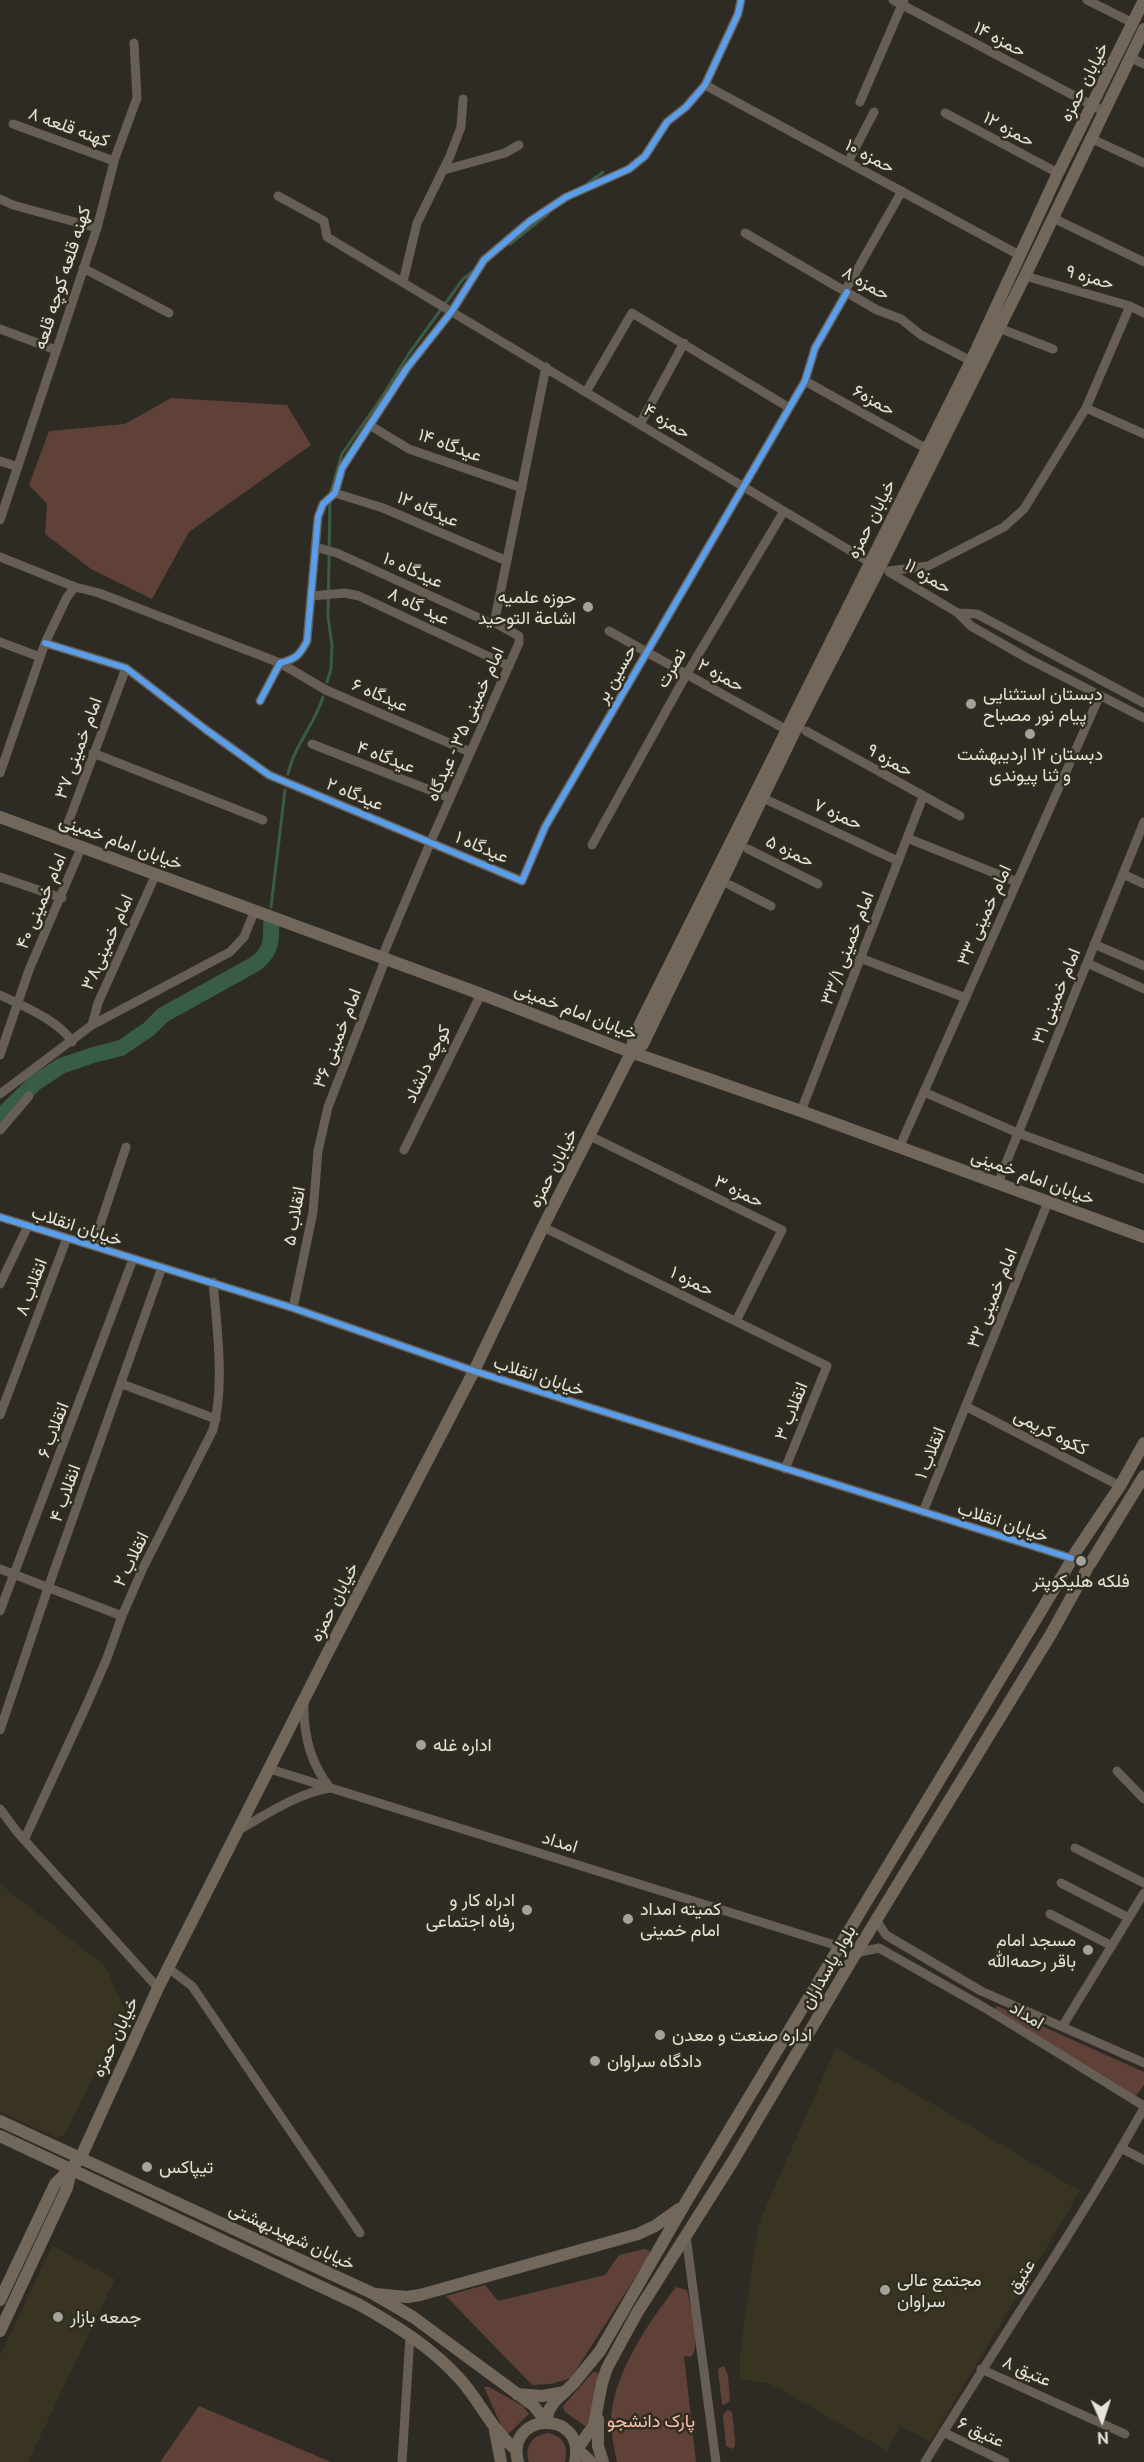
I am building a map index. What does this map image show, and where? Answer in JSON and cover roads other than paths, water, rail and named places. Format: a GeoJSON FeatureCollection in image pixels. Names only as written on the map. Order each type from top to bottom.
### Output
{"type":"FeatureCollection","features":[{"type":"Feature","properties":{"kind":"main road","name":"خیابان حمزه"},"geometry":{"type":"LineString","coordinates":[[880,567],[927,449],[1021,256],[1058,173],[1131,58],[1144,0]]}},
{"type":"Feature","properties":{"kind":"main road","name":"خیابان حمزه"},"geometry":{"type":"LineString","coordinates":[[0,2301],[55,2184],[80,2159],[158,1988],[474,1371],[543,1227],[632,1053],[633,1040],[642,1020],[880,567],[1033,260],[1090,138],[1097,109],[1138,26]]}},
{"type":"Feature","properties":{"kind":"main road"},"geometry":{"type":"LineString","coordinates":[[1021,256],[1033,260]]}},
{"type":"Feature","properties":{"kind":"main road","name":"خیابان حمزه"},"geometry":{"type":"LineString","coordinates":[[632,1053],[643,1044],[795,731]]}},
{"type":"Feature","properties":{"kind":"main road","name":"خیابان امام خمینی"},"geometry":{"type":"LineString","coordinates":[[0,817],[481,994],[632,1053],[801,1111],[1143,1236]]}},
{"type":"Feature","properties":{"kind":"main road","name":"بلوار پاسداران"},"geometry":{"type":"LineString","coordinates":[[546,2422],[549,2410],[594,2360],[686,2202],[841,1947],[1072,1558],[1120,1485],[1144,1443]]}},
{"type":"Feature","properties":{"kind":"main road","name":"بلوار پاسداران"},"geometry":{"type":"LineString","coordinates":[[577,2449],[590,2433],[607,2368],[637,2313],[793,2062],[856,1953],[1052,1634],[1089,1566],[1144,1476]]}},
{"type":"Feature","properties":{"kind":"main road"},"geometry":{"type":"LineString","coordinates":[[1072,1558],[1072,1567],[1078,1571],[1089,1566]]}},
{"type":"Feature","properties":{"kind":"main road"},"geometry":{"type":"LineString","coordinates":[[841,1947],[856,1953]]}},
{"type":"Feature","properties":{"kind":"main road","name":"خیابان شهیدبهشتی"},"geometry":{"type":"LineString","coordinates":[[0,2121],[328,2272],[414,2317],[534,2406],[546,2422],[563,2427],[574,2440],[577,2449],[591,2462]]}},
{"type":"Feature","properties":{"kind":"main road","name":"خیابان شهیدبهشتی"},"geometry":{"type":"LineString","coordinates":[[0,2136],[358,2304],[410,2336],[458,2377],[477,2400],[495,2430],[516,2458]]}},
{"type":"Feature","properties":{"kind":"main road","name":"خیابان حمزه"},"geometry":{"type":"LineString","coordinates":[[0,2331],[67,2188],[71,2170]]}},
{"type":"Feature","properties":{"kind":"main road"},"geometry":{"type":"LineString","coordinates":[[372,2294],[406,2297],[420,2295],[638,2234],[670,2217],[686,2202]]}},
{"type":"Feature","properties":{"kind":"main road"},"geometry":{"type":"LineString","coordinates":[[594,2360],[596,2369],[601,2371],[607,2368]]}},
{"type":"Feature","properties":{"kind":"main road"},"geometry":{"type":"LineString","coordinates":[[458,2377],[466,2378],[472,2375],[471,2361]]}},
{"type":"Feature","properties":{"kind":"main road"},"geometry":{"type":"LineString","coordinates":[[515,2393],[542,2396],[566,2392]]}},
{"type":"Feature","properties":{"kind":"main road"},"geometry":{"type":"LineString","coordinates":[[598,2406],[598,2446],[603,2462]]}},
{"type":"Feature","properties":{"kind":"main road"},"geometry":{"type":"LineString","coordinates":[[516,2458],[524,2431],[536,2424],[546,2422]]}},
{"type":"Feature","properties":{"kind":"main road"},"geometry":{"type":"LineString","coordinates":[[495,2430],[501,2462]]}},
{"type":"Feature","properties":{"kind":"main road"},"geometry":{"type":"LineString","coordinates":[[575,2462],[577,2449]]}},
{"type":"Feature","properties":{"kind":"street"},"geometry":{"type":"LineString","coordinates":[[260,701],[280,663],[294,660],[300,655],[307,641],[318,517],[323,504],[335,493],[342,468],[407,368],[484,260],[530,221],[566,197],[629,169],[645,156],[667,122],[686,107],[705,85],[738,14],[741,0]]}},
{"type":"Feature","properties":{"kind":"street"},"geometry":{"type":"LineString","coordinates":[[1087,0],[1138,26]]}},
{"type":"Feature","properties":{"kind":"street"},"geometry":{"type":"LineString","coordinates":[[860,102],[899,1]]}},
{"type":"Feature","properties":{"kind":"street","name":"حمزه ۱۴"},"geometry":{"type":"LineString","coordinates":[[899,1],[1097,109]]}},
{"type":"Feature","properties":{"kind":"street","name":"کهنه قلعه کوچه قلعه"},"geometry":{"type":"LineString","coordinates":[[0,520],[97,228],[114,162],[137,98],[134,43]]}},
{"type":"Feature","properties":{"kind":"street"},"geometry":{"type":"LineString","coordinates":[[1131,58],[1144,64]]}},
{"type":"Feature","properties":{"kind":"street","name":"حمزه ۱۰"},"geometry":{"type":"LineString","coordinates":[[705,85],[1021,256]]}},
{"type":"Feature","properties":{"kind":"street"},"geometry":{"type":"LineString","coordinates":[[403,282],[417,223],[444,170],[461,127],[463,99]]}},
{"type":"Feature","properties":{"kind":"street"},"geometry":{"type":"LineString","coordinates":[[848,162],[874,112]]}},
{"type":"Feature","properties":{"kind":"street","name":"حمزه ۱۲"},"geometry":{"type":"LineString","coordinates":[[945,113],[1058,173]]}},
{"type":"Feature","properties":{"kind":"street","name":"کهنه قلعه ۸"},"geometry":{"type":"LineString","coordinates":[[13,124],[114,162]]}},
{"type":"Feature","properties":{"kind":"street"},"geometry":{"type":"LineString","coordinates":[[1090,138],[1144,164]]}},
{"type":"Feature","properties":{"kind":"street"},"geometry":{"type":"LineString","coordinates":[[444,170],[495,156],[519,145]]}},
{"type":"Feature","properties":{"kind":"street","name":"حسین بر"},"geometry":{"type":"LineString","coordinates":[[522,881],[545,827],[742,485],[805,381],[815,348],[902,191]]}},
{"type":"Feature","properties":{"kind":"street","name":"حمزه ۴"},"geometry":{"type":"LineString","coordinates":[[278,196],[324,221],[327,237],[880,567]]}},
{"type":"Feature","properties":{"kind":"street"},"geometry":{"type":"LineString","coordinates":[[0,199],[23,208],[97,228]]}},
{"type":"Feature","properties":{"kind":"street"},"geometry":{"type":"LineString","coordinates":[[1053,218],[1144,262]]}},
{"type":"Feature","properties":{"kind":"street","name":"حمزه ۸"},"geometry":{"type":"LineString","coordinates":[[745,233],[877,310],[901,319],[921,335],[971,361]]}},
{"type":"Feature","properties":{"kind":"street"},"geometry":{"type":"LineString","coordinates":[[84,268],[169,313]]}},
{"type":"Feature","properties":{"kind":"street","name":"حمزه ۹"},"geometry":{"type":"LineString","coordinates":[[1025,276],[1130,306],[1144,313]]}},
{"type":"Feature","properties":{"kind":"street"},"geometry":{"type":"LineString","coordinates":[[880,567],[928,566],[1004,527],[1024,509],[1086,408],[1130,306]]}},
{"type":"Feature","properties":{"kind":"street"},"geometry":{"type":"LineString","coordinates":[[586,392],[632,313],[788,407]]}},
{"type":"Feature","properties":{"kind":"street"},"geometry":{"type":"LineString","coordinates":[[0,329],[56,350]]}},
{"type":"Feature","properties":{"kind":"street"},"geometry":{"type":"LineString","coordinates":[[1004,330],[1053,349]]}},
{"type":"Feature","properties":{"kind":"street"},"geometry":{"type":"LineString","coordinates":[[640,424],[684,343]]}},
{"type":"Feature","properties":{"kind":"street","name":"امام خمینی ۳۵ - عیدگاه"},"geometry":{"type":"LineString","coordinates":[[384,958],[430,841],[519,643],[519,636],[497,624],[495,619],[546,367]]}},
{"type":"Feature","properties":{"kind":"street","name":"حمزه۶"},"geometry":{"type":"LineString","coordinates":[[805,381],[927,449]]}},
{"type":"Feature","properties":{"kind":"street"},"geometry":{"type":"LineString","coordinates":[[1086,408],[1144,434]]}},
{"type":"Feature","properties":{"kind":"street","name":"عیدگاه ۱۴"},"geometry":{"type":"LineString","coordinates":[[371,426],[409,449],[522,488]]}},
{"type":"Feature","properties":{"kind":"street"},"geometry":{"type":"LineString","coordinates":[[0,461],[18,467]]}},
{"type":"Feature","properties":{"kind":"street","name":"عیدگاه ۱۲"},"geometry":{"type":"LineString","coordinates":[[335,493],[383,508],[507,561]]}},
{"type":"Feature","properties":{"kind":"street","name":"نصرت"},"geometry":{"type":"LineString","coordinates":[[592,846],[686,675],[784,510]]}},
{"type":"Feature","properties":{"kind":"street","name":"عیدگاه ۱۰"},"geometry":{"type":"LineString","coordinates":[[315,547],[337,554],[497,624]]}},
{"type":"Feature","properties":{"kind":"street","name":"عیدگاه ۶"},"geometry":{"type":"LineString","coordinates":[[0,557],[280,663],[326,690],[470,752]]}},
{"type":"Feature","properties":{"kind":"street","name":"حمزه ۱۱"},"geometry":{"type":"LineString","coordinates":[[880,567],[958,613]]}},
{"type":"Feature","properties":{"kind":"street"},"geometry":{"type":"LineString","coordinates":[[0,773],[45,643],[67,597],[75,587]]}},
{"type":"Feature","properties":{"kind":"street","name":"عید گاه ۸"},"geometry":{"type":"LineString","coordinates":[[311,596],[345,593],[359,596],[508,666]]}},
{"type":"Feature","properties":{"kind":"street"},"geometry":{"type":"LineString","coordinates":[[958,613],[971,626],[1027,658],[1144,718]]}},
{"type":"Feature","properties":{"kind":"street"},"geometry":{"type":"LineString","coordinates":[[958,613],[977,614],[1144,703]]}},
{"type":"Feature","properties":{"kind":"street","name":"حمزه ۲"},"geometry":{"type":"LineString","coordinates":[[609,631],[645,653],[795,731]]}},
{"type":"Feature","properties":{"kind":"street"},"geometry":{"type":"LineString","coordinates":[[0,642],[40,657]]}},
{"type":"Feature","properties":{"kind":"street","name":"عیدگاه ۲"},"geometry":{"type":"LineString","coordinates":[[45,643],[126,668],[269,775],[430,841]]}},
{"type":"Feature","properties":{"kind":"street","name":"امام خمینی ۳۷"},"geometry":{"type":"LineString","coordinates":[[62,839],[126,668]]}},
{"type":"Feature","properties":{"kind":"street","name":"امام خمینی ۳۳"},"geometry":{"type":"LineString","coordinates":[[899,1148],[1100,695]]}},
{"type":"Feature","properties":{"kind":"street","name":"حمزه ۹"},"geometry":{"type":"LineString","coordinates":[[795,731],[960,816]]}},
{"type":"Feature","properties":{"kind":"street","name":"عیدگاه ۴"},"geometry":{"type":"LineString","coordinates":[[312,744],[450,798]]}},
{"type":"Feature","properties":{"kind":"street"},"geometry":{"type":"LineString","coordinates":[[93,753],[263,820]]}},
{"type":"Feature","properties":{"kind":"street","name":"امام خمینی ۳۳/۱"},"geometry":{"type":"LineString","coordinates":[[801,1111],[923,797]]}},
{"type":"Feature","properties":{"kind":"street","name":"حمزه ۷"},"geometry":{"type":"LineString","coordinates":[[763,798],[898,861]]}},
{"type":"Feature","properties":{"kind":"street","name":"امام خمینی ۳۱"},"geometry":{"type":"LineString","coordinates":[[998,1183],[1144,822]]}},
{"type":"Feature","properties":{"kind":"street"},"geometry":{"type":"LineString","coordinates":[[907,838],[1017,882]]}},
{"type":"Feature","properties":{"kind":"street","name":"عیدگاه ۱"},"geometry":{"type":"LineString","coordinates":[[430,841],[522,881]]}},
{"type":"Feature","properties":{"kind":"street","name":"امام خمینی ۴۰"},"geometry":{"type":"LineString","coordinates":[[0,1055],[29,970],[62,898],[82,846]]}},
{"type":"Feature","properties":{"kind":"street","name":"حمزه ۵"},"geometry":{"type":"LineString","coordinates":[[748,849],[818,884]]}},
{"type":"Feature","properties":{"kind":"street","name":"امام خمینی۳۸"},"geometry":{"type":"LineString","coordinates":[[92,1025],[98,1003],[156,874]]}},
{"type":"Feature","properties":{"kind":"street"},"geometry":{"type":"LineString","coordinates":[[1123,874],[1144,884]]}},
{"type":"Feature","properties":{"kind":"street"},"geometry":{"type":"LineString","coordinates":[[0,877],[62,898]]}},
{"type":"Feature","properties":{"kind":"street"},"geometry":{"type":"LineString","coordinates":[[730,885],[771,906]]}},
{"type":"Feature","properties":{"kind":"street"},"geometry":{"type":"LineString","coordinates":[[0,1094],[92,1025],[230,952],[244,937],[255,910]]}},
{"type":"Feature","properties":{"kind":"street"},"geometry":{"type":"LineString","coordinates":[[1094,944],[1144,966]]}},
{"type":"Feature","properties":{"kind":"street","name":"امام خمینی ۳۶"},"geometry":{"type":"LineString","coordinates":[[322,1130],[328,1107],[384,958]]}},
{"type":"Feature","properties":{"kind":"street"},"geometry":{"type":"LineString","coordinates":[[860,958],[966,998]]}},
{"type":"Feature","properties":{"kind":"street"},"geometry":{"type":"LineString","coordinates":[[1087,963],[1144,989]]}},
{"type":"Feature","properties":{"kind":"street","name":"کوچه دلشاد"},"geometry":{"type":"LineString","coordinates":[[404,1150],[481,994]]}},
{"type":"Feature","properties":{"kind":"street"},"geometry":{"type":"LineString","coordinates":[[0,995],[18,1003],[67,1033],[72,1042]]}},
{"type":"Feature","properties":{"kind":"street"},"geometry":{"type":"LineString","coordinates":[[924,1092],[1018,1132],[1144,1179]]}},
{"type":"Feature","properties":{"kind":"street"},"geometry":{"type":"LineString","coordinates":[[0,1130],[29,1096]]}},
{"type":"Feature","properties":{"kind":"street","name":"انقلاب ۵"},"geometry":{"type":"LineString","coordinates":[[292,1308],[313,1212],[322,1130]]}},
{"type":"Feature","properties":{"kind":"street","name":"حمزه ۳"},"geometry":{"type":"LineString","coordinates":[[590,1136],[782,1230],[736,1321]]}},
{"type":"Feature","properties":{"kind":"street"},"geometry":{"type":"LineString","coordinates":[[93,1246],[126,1147]]}},
{"type":"Feature","properties":{"kind":"street","name":"امام خمینی ۳۲"},"geometry":{"type":"LineString","coordinates":[[967,1407],[1048,1202]]}},
{"type":"Feature","properties":{"kind":"street","name":"خیابان انقلاب"},"geometry":{"type":"LineString","coordinates":[[0,1217],[213,1282],[474,1371],[1072,1558]]}},
{"type":"Feature","properties":{"kind":"street"},"geometry":{"type":"LineString","coordinates":[[0,1284],[28,1226]]}},
{"type":"Feature","properties":{"kind":"street","name":"حمزه ۱"},"geometry":{"type":"LineString","coordinates":[[543,1227],[827,1366]]}},
{"type":"Feature","properties":{"kind":"street","name":"انقلاب ۸"},"geometry":{"type":"LineString","coordinates":[[0,1415],[67,1238]]}},
{"type":"Feature","properties":{"kind":"street","name":"انقلاب ۶"},"geometry":{"type":"LineString","coordinates":[[0,1611],[133,1259]]}},
{"type":"Feature","properties":{"kind":"street","name":"انقلاب ۴"},"geometry":{"type":"LineString","coordinates":[[0,1730],[162,1268]]}},
{"type":"Feature","properties":{"kind":"street","name":"انقلاب ۲"},"geometry":{"type":"LineString","coordinates":[[24,1840],[87,1704],[122,1616],[213,1430],[216,1419],[218,1351],[213,1282]]}},
{"type":"Feature","properties":{"kind":"street","name":"انقلاب ۳"},"geometry":{"type":"LineString","coordinates":[[785,1469],[827,1366]]}},
{"type":"Feature","properties":{"kind":"street"},"geometry":{"type":"LineString","coordinates":[[122,1384],[216,1419]]}},
{"type":"Feature","properties":{"kind":"street","name":"ککوه کریمی"},"geometry":{"type":"LineString","coordinates":[[967,1407],[1120,1485]]}},
{"type":"Feature","properties":{"kind":"street","name":"انقلاب ۱"},"geometry":{"type":"LineString","coordinates":[[923,1512],[967,1407]]}},
{"type":"Feature","properties":{"kind":"street"},"geometry":{"type":"LineString","coordinates":[[0,1569],[122,1616]]}},
{"type":"Feature","properties":{"kind":"street"},"geometry":{"type":"LineString","coordinates":[[239,1830],[302,1796],[316,1790],[330,1788],[312,1761],[305,1734],[304,1699]]}},
{"type":"Feature","properties":{"kind":"street","name":"امداد"},"geometry":{"type":"LineString","coordinates":[[270,1769],[841,1947]]}},
{"type":"Feature","properties":{"kind":"street"},"geometry":{"type":"LineString","coordinates":[[1117,1771],[1144,1799]]}},
{"type":"Feature","properties":{"kind":"street"},"geometry":{"type":"LineString","coordinates":[[0,1809],[24,1840],[158,1988]]}},
{"type":"Feature","properties":{"kind":"street"},"geometry":{"type":"LineString","coordinates":[[1075,1848],[1144,1883]]}},
{"type":"Feature","properties":{"kind":"street"},"geometry":{"type":"LineString","coordinates":[[1061,1883],[1129,1918]]}},
{"type":"Feature","properties":{"kind":"street"},"geometry":{"type":"LineString","coordinates":[[1062,2027],[1144,1893]]}},
{"type":"Feature","properties":{"kind":"street"},"geometry":{"type":"LineString","coordinates":[[1050,1914],[1112,1946]]}},
{"type":"Feature","properties":{"kind":"street","name":"امداد"},"geometry":{"type":"LineString","coordinates":[[876,1920],[886,1935],[992,1996],[1144,2062]]}},
{"type":"Feature","properties":{"kind":"street","name":"امداد"},"geometry":{"type":"LineString","coordinates":[[856,1953],[879,1948],[985,2008],[1144,2107]]}},
{"type":"Feature","properties":{"kind":"street"},"geometry":{"type":"LineString","coordinates":[[168,1968],[192,1986],[360,2233]]}},
{"type":"Feature","properties":{"kind":"street"},"geometry":{"type":"LineString","coordinates":[[985,2008],[992,1996]]}},
{"type":"Feature","properties":{"kind":"street","name":"عتیق"},"geometry":{"type":"LineString","coordinates":[[925,2462],[1121,2148],[1144,2107]]}},
{"type":"Feature","properties":{"kind":"street"},"geometry":{"type":"LineString","coordinates":[[1121,2148],[1144,2160]]}},
{"type":"Feature","properties":{"kind":"street"},"geometry":{"type":"LineString","coordinates":[[686,2236],[716,2462]]}},
{"type":"Feature","properties":{"kind":"street"},"geometry":{"type":"LineString","coordinates":[[402,2462],[410,2336]]}},
{"type":"Feature","properties":{"kind":"street","name":"عتیق ۸"},"geometry":{"type":"LineString","coordinates":[[981,2369],[1125,2434]]}},
{"type":"Feature","properties":{"kind":"street","name":"عتیق ۶"},"geometry":{"type":"LineString","coordinates":[[943,2433],[1005,2462]]}},
{"type":"Feature","properties":{"kind":"waterway"},"geometry":{"type":"LineString","coordinates":[[588,183],[603,172]]}},
{"type":"Feature","properties":{"kind":"waterway"},"geometry":{"type":"LineString","coordinates":[[510,244],[548,214]]}},
{"type":"Feature","properties":{"kind":"waterway"},"geometry":{"type":"LineString","coordinates":[[330,495],[342,454],[408,355],[463,279],[474,271]]}},
{"type":"Feature","properties":{"kind":"waterway"},"geometry":{"type":"LineString","coordinates":[[327,682],[331,669],[332,645],[328,617],[330,501]]}},
{"type":"Feature","properties":{"kind":"waterway"},"geometry":{"type":"LineString","coordinates":[[288,774],[295,754],[323,697]]}},
{"type":"Feature","properties":{"kind":"waterway"},"geometry":{"type":"LineString","coordinates":[[271,907],[285,790]]}},
{"type":"Feature","properties":{"kind":"waterway"},"geometry":{"type":"LineString","coordinates":[[0,1117],[35,1083],[61,1066],[121,1048],[149,1029],[163,1015],[255,964],[264,956],[269,947],[271,924]]}},
{"type":"Feature","properties":{"kind":"place","name":"حوزه علمیه اشاعة التوحید"},"geometry":{"type":"Point","coordinates":[588,607]}},
{"type":"Feature","properties":{"kind":"place","name":"دبستان استثنایی پیام نور مصباح"},"geometry":{"type":"Point","coordinates":[971,704]}},
{"type":"Feature","properties":{"kind":"place","name":"دبستان ۱۲ اردیبهشت و ثنا پیوندی"},"geometry":{"type":"Point","coordinates":[1030,734]}},
{"type":"Feature","properties":{"kind":"place","name":"فلکه هلیکوپتر"},"geometry":{"type":"Point","coordinates":[1081,1561]}},
{"type":"Feature","properties":{"kind":"place","name":"اداره غله"},"geometry":{"type":"Point","coordinates":[421,1745]}},
{"type":"Feature","properties":{"kind":"place","name":"ادراه کار و رفاه اجتماعی"},"geometry":{"type":"Point","coordinates":[527,1910]}},
{"type":"Feature","properties":{"kind":"place","name":"کمیته امداد امام خمینی"},"geometry":{"type":"Point","coordinates":[628,1919]}},
{"type":"Feature","properties":{"kind":"place","name":"مسجد امام باقر رحمه‌الله"},"geometry":{"type":"Point","coordinates":[1088,1950]}},
{"type":"Feature","properties":{"kind":"place","name":"اداره صنعت و معدن"},"geometry":{"type":"Point","coordinates":[660,2035]}},
{"type":"Feature","properties":{"kind":"place","name":"دادگاه سراوان"},"geometry":{"type":"Point","coordinates":[595,2061]}},
{"type":"Feature","properties":{"kind":"place","name":"تیپاکس"},"geometry":{"type":"Point","coordinates":[147,2167]}},
{"type":"Feature","properties":{"kind":"place","name":"مجتمع عالی سراوان"},"geometry":{"type":"Point","coordinates":[885,2290]}},
{"type":"Feature","properties":{"kind":"place","name":"جمعه بازار"},"geometry":{"type":"Point","coordinates":[58,2317]}},
{"type":"Feature","properties":{"kind":"park label","name":"پارک دانشجو"},"geometry":{"type":"Point","coordinates":[651,2421]}}]}
